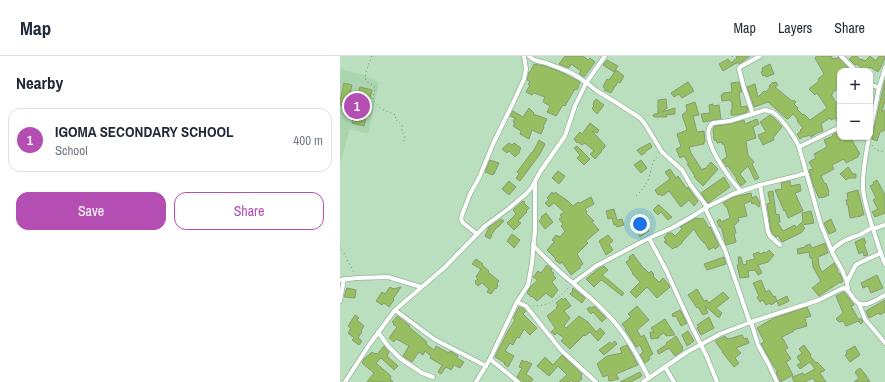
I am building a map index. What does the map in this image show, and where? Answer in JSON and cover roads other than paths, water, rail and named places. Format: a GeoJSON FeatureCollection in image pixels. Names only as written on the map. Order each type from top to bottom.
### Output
{"type":"FeatureCollection","features":[{"type":"Feature","properties":{"kind":"street"},"geometry":{"type":"LineString","coordinates":[[478,234],[463,223],[461,219],[462,215],[470,194],[479,178],[493,144],[514,103],[524,79],[526,69],[524,56]]}},
{"type":"Feature","properties":{"kind":"street"},"geometry":{"type":"LineString","coordinates":[[529,56],[534,60],[544,62],[575,75],[597,91],[640,118],[662,152],[682,170],[706,208],[725,250],[758,346],[777,382]]}},
{"type":"Feature","properties":{"kind":"street"},"geometry":{"type":"LineString","coordinates":[[345,382],[378,332],[395,310],[444,268],[485,226],[508,209],[532,187],[540,172],[565,136],[575,106],[586,82],[605,56]]}},
{"type":"Feature","properties":{"kind":"street"},"geometry":{"type":"LineString","coordinates":[[753,114],[742,83],[739,69],[760,56]]}},
{"type":"Feature","properties":{"kind":"street"},"geometry":{"type":"LineString","coordinates":[[841,56],[853,68]]}},
{"type":"Feature","properties":{"kind":"street"},"geometry":{"type":"LineString","coordinates":[[873,109],[885,68]]}},
{"type":"Feature","properties":{"kind":"street"},"geometry":{"type":"LineString","coordinates":[[873,86],[878,88]]}},
{"type":"Feature","properties":{"kind":"street"},"geometry":{"type":"LineString","coordinates":[[741,191],[724,171],[716,156],[709,136],[710,124],[730,121],[765,110],[769,111],[774,113],[784,123],[797,141],[821,225],[847,282],[848,290],[860,304],[865,319],[885,343]]}},
{"type":"Feature","properties":{"kind":"street"},"geometry":{"type":"LineString","coordinates":[[799,147],[837,128]]}},
{"type":"Feature","properties":{"kind":"street"},"geometry":{"type":"LineString","coordinates":[[869,140],[863,170],[864,200],[885,264]]}},
{"type":"Feature","properties":{"kind":"street"},"geometry":{"type":"LineString","coordinates":[[573,283],[596,266],[741,191],[806,173]]}},
{"type":"Feature","properties":{"kind":"street"},"geometry":{"type":"LineString","coordinates":[[476,382],[490,359],[517,302],[528,285],[534,245],[535,182]]}},
{"type":"Feature","properties":{"kind":"street"},"geometry":{"type":"LineString","coordinates":[[760,185],[768,232],[770,236],[780,245]]}},
{"type":"Feature","properties":{"kind":"street"},"geometry":{"type":"LineString","coordinates":[[832,251],[834,247],[841,243],[873,228],[885,225]]}},
{"type":"Feature","properties":{"kind":"street"},"geometry":{"type":"LineString","coordinates":[[649,238],[707,357],[717,382]]}},
{"type":"Feature","properties":{"kind":"street"},"geometry":{"type":"LineString","coordinates":[[534,245],[544,257],[592,299],[615,322],[636,353],[649,378]]}},
{"type":"Feature","properties":{"kind":"street"},"geometry":{"type":"LineString","coordinates":[[847,282],[857,264],[881,253]]}},
{"type":"Feature","properties":{"kind":"street"},"geometry":{"type":"LineString","coordinates":[[340,301],[342,280],[388,277],[421,287]]}},
{"type":"Feature","properties":{"kind":"street"},"geometry":{"type":"LineString","coordinates":[[643,382],[687,352],[720,334],[751,322],[819,300],[841,289],[844,288],[848,290]]}},
{"type":"Feature","properties":{"kind":"street"},"geometry":{"type":"LineString","coordinates":[[860,304],[864,305],[871,303],[885,295]]}},
{"type":"Feature","properties":{"kind":"street"},"geometry":{"type":"LineString","coordinates":[[517,302],[526,306],[561,350],[596,382]]}},
{"type":"Feature","properties":{"kind":"street"},"geometry":{"type":"LineString","coordinates":[[395,310],[434,339],[486,366]]}},
{"type":"Feature","properties":{"kind":"street"},"geometry":{"type":"LineString","coordinates":[[378,332],[388,346],[401,359],[422,373],[433,377]]}},
{"type":"Feature","properties":{"kind":"street"},"geometry":{"type":"LineString","coordinates":[[490,359],[518,382]]}},
{"type":"Feature","properties":{"kind":"street"},"geometry":{"type":"LineString","coordinates":[[665,367],[674,382]]}},
{"type":"Feature","properties":{"kind":"place","name":"IGOMA SECONDARY SCHOOL"},"geometry":{"type":"Point","coordinates":[357,106]}}]}
